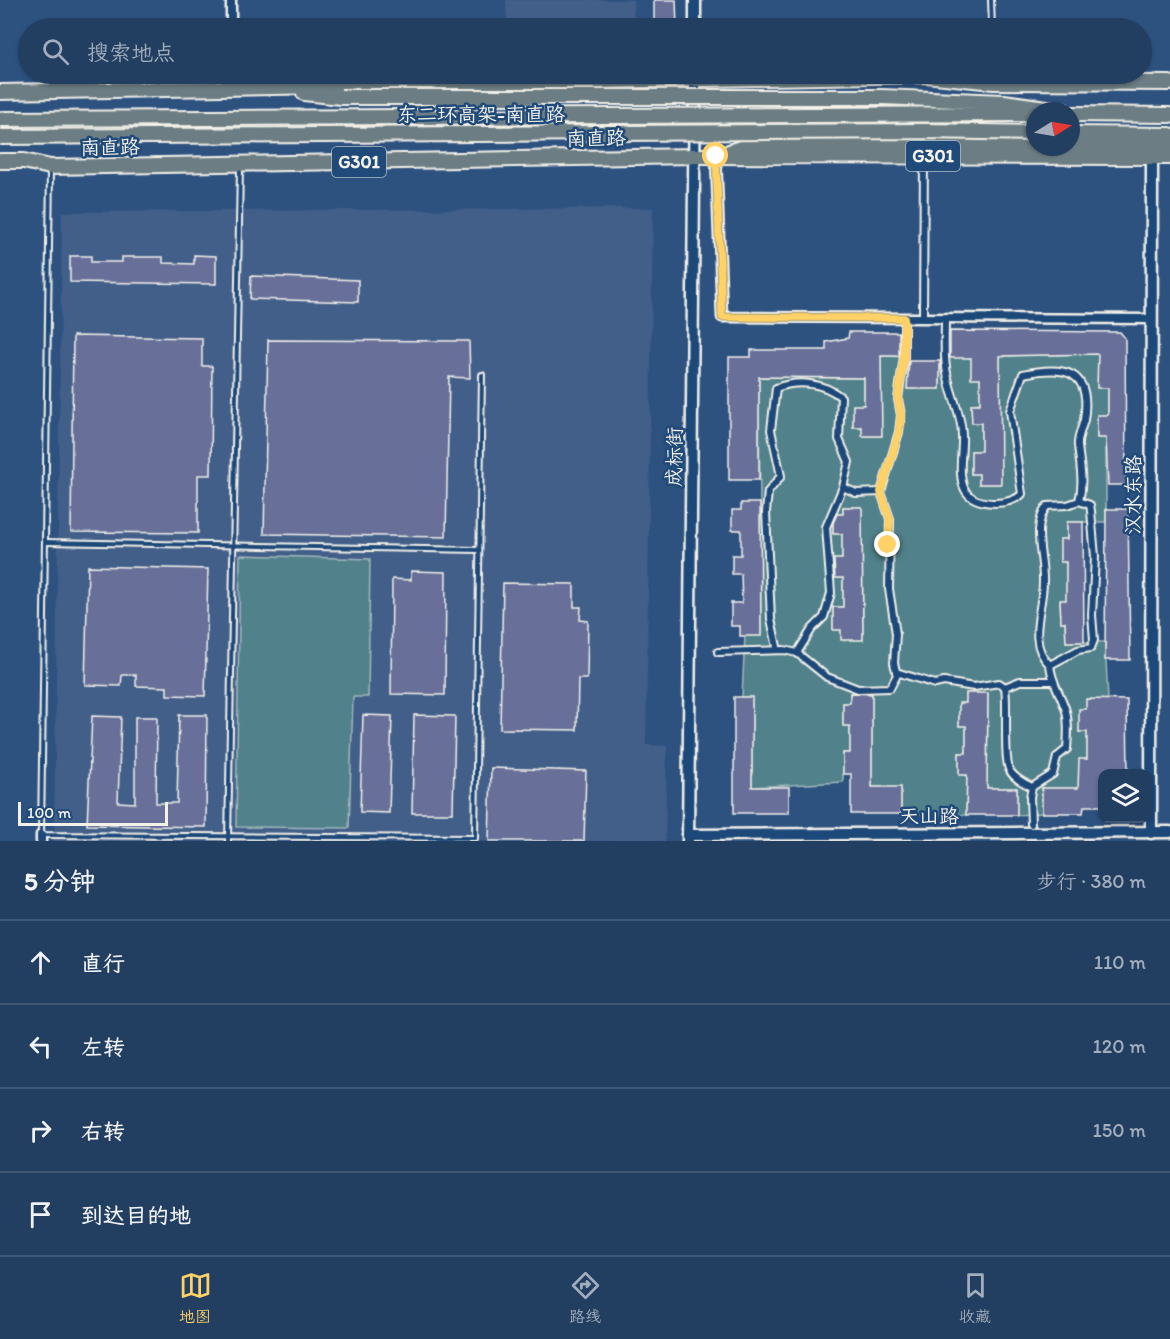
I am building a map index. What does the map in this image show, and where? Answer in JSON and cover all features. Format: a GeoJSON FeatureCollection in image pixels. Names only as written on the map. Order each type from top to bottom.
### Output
{"type":"FeatureCollection","features":[{"type":"Feature","properties":{"kind":"highway"},"geometry":{"type":"LineString","coordinates":[[1152,82],[1170,83]]}},
{"type":"Feature","properties":{"kind":"highway"},"geometry":{"type":"LineString","coordinates":[[0,92],[194,84]]}},
{"type":"Feature","properties":{"kind":"highway"},"geometry":{"type":"LineString","coordinates":[[250,84],[341,97],[882,97],[1004,102],[1026,105]]}},
{"type":"Feature","properties":{"kind":"highway"},"geometry":{"type":"LineString","coordinates":[[1080,113],[1170,115]]}},
{"type":"Feature","properties":{"kind":"highway","name":"东二环高架-南直路"},"geometry":{"type":"LineString","coordinates":[[0,119],[1026,114]]}},
{"type":"Feature","properties":{"kind":"highway","name":"东二环高架-南直路"},"geometry":{"type":"LineString","coordinates":[[0,137],[913,131],[1026,133]]}},
{"type":"Feature","properties":{"kind":"highway"},"geometry":{"type":"LineString","coordinates":[[1080,134],[1170,135]]}},
{"type":"Feature","properties":{"kind":"highway"},"geometry":{"type":"LineString","coordinates":[[716,156],[746,146],[802,144],[1026,145]]}},
{"type":"Feature","properties":{"kind":"highway"},"geometry":{"type":"LineString","coordinates":[[1080,145],[1170,146]]}},
{"type":"Feature","properties":{"kind":"highway","name":"南直路"},"geometry":{"type":"LineString","coordinates":[[0,161],[24,161],[50,167],[695,156],[1170,157]]}},
{"type":"Feature","properties":{"kind":"street"},"geometry":{"type":"LineString","coordinates":[[231,0],[231,18]]}},
{"type":"Feature","properties":{"kind":"street"},"geometry":{"type":"LineString","coordinates":[[695,18],[696,0]]}},
{"type":"Feature","properties":{"kind":"street","name":"成标街"},"geometry":{"type":"LineString","coordinates":[[688,838],[695,84]]}},
{"type":"Feature","properties":{"kind":"street"},"geometry":{"type":"LineString","coordinates":[[716,156],[722,317],[1151,319]]}},
{"type":"Feature","properties":{"kind":"street"},"geometry":{"type":"LineString","coordinates":[[923,318],[924,156]]}},
{"type":"Feature","properties":{"kind":"street","name":"汉水东路"},"geometry":{"type":"LineString","coordinates":[[1151,833],[1152,157]]}},
{"type":"Feature","properties":{"kind":"street"},"geometry":{"type":"LineString","coordinates":[[718,652],[784,650],[797,653],[827,677],[858,689],[890,687],[894,684],[896,634],[889,589],[890,519],[881,492],[899,432],[901,415],[898,399],[904,356],[904,318]]}},
{"type":"Feature","properties":{"kind":"street"},"geometry":{"type":"LineString","coordinates":[[945,318],[945,357],[962,433],[961,472],[965,490],[975,499],[1000,502],[1017,500],[1022,494],[1010,411],[1014,394],[1023,374],[1060,370],[1078,377],[1084,385],[1086,395],[1077,445],[1082,490],[1079,501]]}},
{"type":"Feature","properties":{"kind":"street"},"geometry":{"type":"LineString","coordinates":[[777,647],[771,620],[766,512],[768,492],[781,476],[771,430],[775,412],[776,388],[790,383],[827,386],[841,397],[839,439],[849,462],[843,487],[826,526],[831,593],[824,617],[812,629],[797,653]]}},
{"type":"Feature","properties":{"kind":"street"},"geometry":{"type":"LineString","coordinates":[[843,487],[856,493],[881,492]]}},
{"type":"Feature","properties":{"kind":"street"},"geometry":{"type":"LineString","coordinates":[[1031,824],[1029,797],[1032,787],[1053,774],[1057,757],[1067,749],[1069,730],[1065,708],[1052,681],[1050,666],[1043,659],[1035,626],[1043,584],[1039,550],[1041,513],[1047,506],[1066,505],[1079,501],[1090,505],[1091,511],[1095,557],[1092,615],[1094,640],[1091,648],[1078,650],[1050,666]]}},
{"type":"Feature","properties":{"kind":"street"},"geometry":{"type":"LineString","coordinates":[[896,672],[935,684],[944,682],[974,687],[999,683],[1005,687]]}},
{"type":"Feature","properties":{"kind":"street"},"geometry":{"type":"LineString","coordinates":[[1005,687],[1020,681],[1052,681]]}},
{"type":"Feature","properties":{"kind":"street"},"geometry":{"type":"LineString","coordinates":[[1005,687],[1008,737],[1006,756],[1009,770],[1020,781],[1032,787]]}},
{"type":"Feature","properties":{"kind":"street","name":"天山路"},"geometry":{"type":"LineString","coordinates":[[688,838],[1170,832]]}},
{"type":"Feature","properties":{"kind":"lane"},"geometry":{"type":"LineString","coordinates":[[990,0],[991,18]]}},
{"type":"Feature","properties":{"kind":"lane"},"geometry":{"type":"LineString","coordinates":[[228,839],[240,164]]}},
{"type":"Feature","properties":{"kind":"lane"},"geometry":{"type":"LineString","coordinates":[[50,167],[41,838],[475,839],[482,375]]}},
{"type":"Feature","properties":{"kind":"lane"},"geometry":{"type":"LineString","coordinates":[[45,542],[479,550]]}},
{"type":"Feature","properties":{"kind":"shaded area"},"geometry":{"type":"Polygon","coordinates":[[[506,0],[633,0],[634,18],[507,18],[506,0]]]}},
{"type":"Feature","properties":{"kind":"shaded area"},"geometry":{"type":"Polygon","coordinates":[[[653,208],[646,745],[667,746],[665,841],[54,841],[62,212],[653,208]]]}},
{"type":"Feature","properties":{"kind":"green space"},"geometry":{"type":"Polygon","coordinates":[[[1098,354],[1108,388],[1108,415],[1097,416],[1097,437],[1106,438],[1106,522],[1067,522],[1067,539],[1061,539],[1060,562],[1066,562],[1067,600],[1060,601],[1061,622],[1065,622],[1066,642],[1105,642],[1108,700],[1086,709],[1079,732],[1087,732],[1087,759],[1078,788],[1042,788],[1042,813],[1017,815],[1017,788],[987,788],[988,694],[966,693],[966,703],[959,704],[959,726],[966,726],[966,753],[959,753],[959,774],[967,775],[966,815],[901,814],[901,788],[872,787],[872,693],[850,693],[850,703],[843,703],[843,725],[850,726],[850,753],[843,753],[843,782],[752,787],[752,698],[742,697],[745,636],[761,635],[759,377],[864,378],[864,405],[853,406],[853,427],[862,427],[863,436],[881,436],[881,356],[908,357],[908,389],[940,389],[941,355],[971,358],[980,378],[980,403],[971,404],[972,422],[981,423],[981,451],[971,451],[971,474],[979,474],[979,484],[1000,484],[1000,356],[1098,354]],[[843,507],[843,514],[833,514],[833,533],[842,534],[842,559],[834,560],[834,578],[843,578],[843,607],[833,607],[833,629],[863,639],[862,507],[843,507]]]}},
{"type":"Feature","properties":{"kind":"green space"},"geometry":{"type":"Polygon","coordinates":[[[240,555],[370,559],[368,697],[353,697],[349,828],[236,827],[240,555]]]}},
{"type":"Feature","properties":{"kind":"building"},"geometry":{"type":"Polygon","coordinates":[[[654,0],[676,0],[677,18],[654,18],[654,0]]]}},
{"type":"Feature","properties":{"kind":"building"},"geometry":{"type":"Polygon","coordinates":[[[194,255],[216,256],[216,284],[70,282],[70,256],[91,256],[91,262],[122,262],[122,257],[163,257],[163,263],[194,264],[194,255]]]}},
{"type":"Feature","properties":{"kind":"building"},"geometry":{"type":"Polygon","coordinates":[[[251,276],[358,280],[358,302],[250,299],[251,276]]]}},
{"type":"Feature","properties":{"kind":"building"},"geometry":{"type":"Polygon","coordinates":[[[950,331],[1120,332],[1125,338],[1126,485],[1108,485],[1106,438],[1097,438],[1097,415],[1108,415],[1108,388],[1097,388],[1098,354],[1000,356],[1001,484],[979,484],[979,474],[971,474],[971,451],[981,451],[981,423],[972,423],[971,404],[980,404],[980,378],[971,378],[971,358],[950,358],[950,331]]]}},
{"type":"Feature","properties":{"kind":"building"},"geometry":{"type":"Polygon","coordinates":[[[849,332],[899,332],[899,356],[881,356],[882,436],[862,436],[862,427],[853,427],[853,405],[864,405],[864,378],[759,377],[759,480],[729,480],[729,357],[751,357],[751,350],[826,350],[826,342],[848,338],[849,332]]]}},
{"type":"Feature","properties":{"kind":"building"},"geometry":{"type":"Polygon","coordinates":[[[73,336],[202,338],[202,366],[212,366],[211,475],[198,475],[198,533],[71,532],[73,336]]]}},
{"type":"Feature","properties":{"kind":"building"},"geometry":{"type":"Polygon","coordinates":[[[268,340],[469,341],[470,378],[449,377],[446,537],[264,534],[268,340]]]}},
{"type":"Feature","properties":{"kind":"building"},"geometry":{"type":"Polygon","coordinates":[[[909,361],[940,361],[940,389],[907,389],[909,361]]]}},
{"type":"Feature","properties":{"kind":"building"},"geometry":{"type":"Polygon","coordinates":[[[741,503],[760,503],[761,636],[740,636],[740,626],[731,626],[731,603],[742,603],[741,574],[732,574],[732,555],[741,555],[741,530],[732,530],[732,510],[741,510],[741,503]]]}},
{"type":"Feature","properties":{"kind":"building"},"geometry":{"type":"Polygon","coordinates":[[[843,507],[862,507],[863,640],[841,640],[841,630],[833,630],[833,607],[843,607],[843,578],[835,578],[834,559],[842,559],[842,534],[833,534],[833,523],[837,514],[843,514],[843,507]]]}},
{"type":"Feature","properties":{"kind":"building"},"geometry":{"type":"Polygon","coordinates":[[[1106,509],[1128,509],[1130,660],[1105,660],[1106,509]]]}},
{"type":"Feature","properties":{"kind":"building"},"geometry":{"type":"Polygon","coordinates":[[[1067,522],[1083,522],[1084,642],[1066,642],[1065,622],[1061,622],[1060,600],[1066,600],[1066,562],[1060,562],[1060,539],[1067,539],[1067,522]]]}},
{"type":"Feature","properties":{"kind":"building"},"geometry":{"type":"Polygon","coordinates":[[[88,566],[208,569],[205,696],[167,695],[167,687],[136,686],[136,675],[122,675],[121,686],[85,685],[88,566]]]}},
{"type":"Feature","properties":{"kind":"building"},"geometry":{"type":"Polygon","coordinates":[[[411,571],[446,572],[445,695],[391,694],[392,579],[411,580],[411,571]]]}},
{"type":"Feature","properties":{"kind":"building"},"geometry":{"type":"Polygon","coordinates":[[[503,583],[574,584],[574,607],[581,607],[580,620],[588,621],[587,679],[578,679],[577,730],[500,729],[503,583]]]}},
{"type":"Feature","properties":{"kind":"building"},"geometry":{"type":"Polygon","coordinates":[[[850,693],[872,694],[872,787],[901,787],[901,814],[851,814],[851,774],[843,774],[843,753],[850,753],[850,726],[843,726],[843,703],[850,703],[850,693]]]}},
{"type":"Feature","properties":{"kind":"building"},"geometry":{"type":"Polygon","coordinates":[[[966,693],[988,693],[987,788],[1017,788],[1017,815],[966,815],[967,775],[959,775],[959,753],[966,753],[966,726],[959,726],[959,703],[966,703],[966,693]]]}},
{"type":"Feature","properties":{"kind":"building"},"geometry":{"type":"Polygon","coordinates":[[[734,697],[752,697],[752,787],[789,787],[789,813],[734,813],[734,697]]]}},
{"type":"Feature","properties":{"kind":"building"},"geometry":{"type":"Polygon","coordinates":[[[1086,699],[1127,700],[1128,769],[1098,769],[1098,806],[1084,806],[1083,813],[1042,813],[1042,788],[1078,788],[1079,759],[1087,759],[1087,732],[1079,732],[1079,709],[1086,709],[1086,699]]]}},
{"type":"Feature","properties":{"kind":"building"},"geometry":{"type":"Polygon","coordinates":[[[179,715],[207,715],[206,827],[87,825],[92,716],[121,717],[118,802],[135,803],[135,717],[157,717],[156,803],[177,803],[179,715]]]}},
{"type":"Feature","properties":{"kind":"building"},"geometry":{"type":"Polygon","coordinates":[[[363,715],[392,716],[389,813],[360,812],[363,715]]]}},
{"type":"Feature","properties":{"kind":"building"},"geometry":{"type":"Polygon","coordinates":[[[414,715],[455,716],[453,813],[412,813],[414,715]]]}},
{"type":"Feature","properties":{"kind":"building"},"geometry":{"type":"Polygon","coordinates":[[[491,768],[586,771],[584,841],[489,841],[491,768]]]}},
{"type":"Feature","properties":{"kind":"route"},"geometry":{"type":"LineString","coordinates":[[716,156],[722,317],[904,318],[904,356],[898,399],[901,415],[899,432],[891,451],[881,492],[890,519],[888,545]]}}]}
